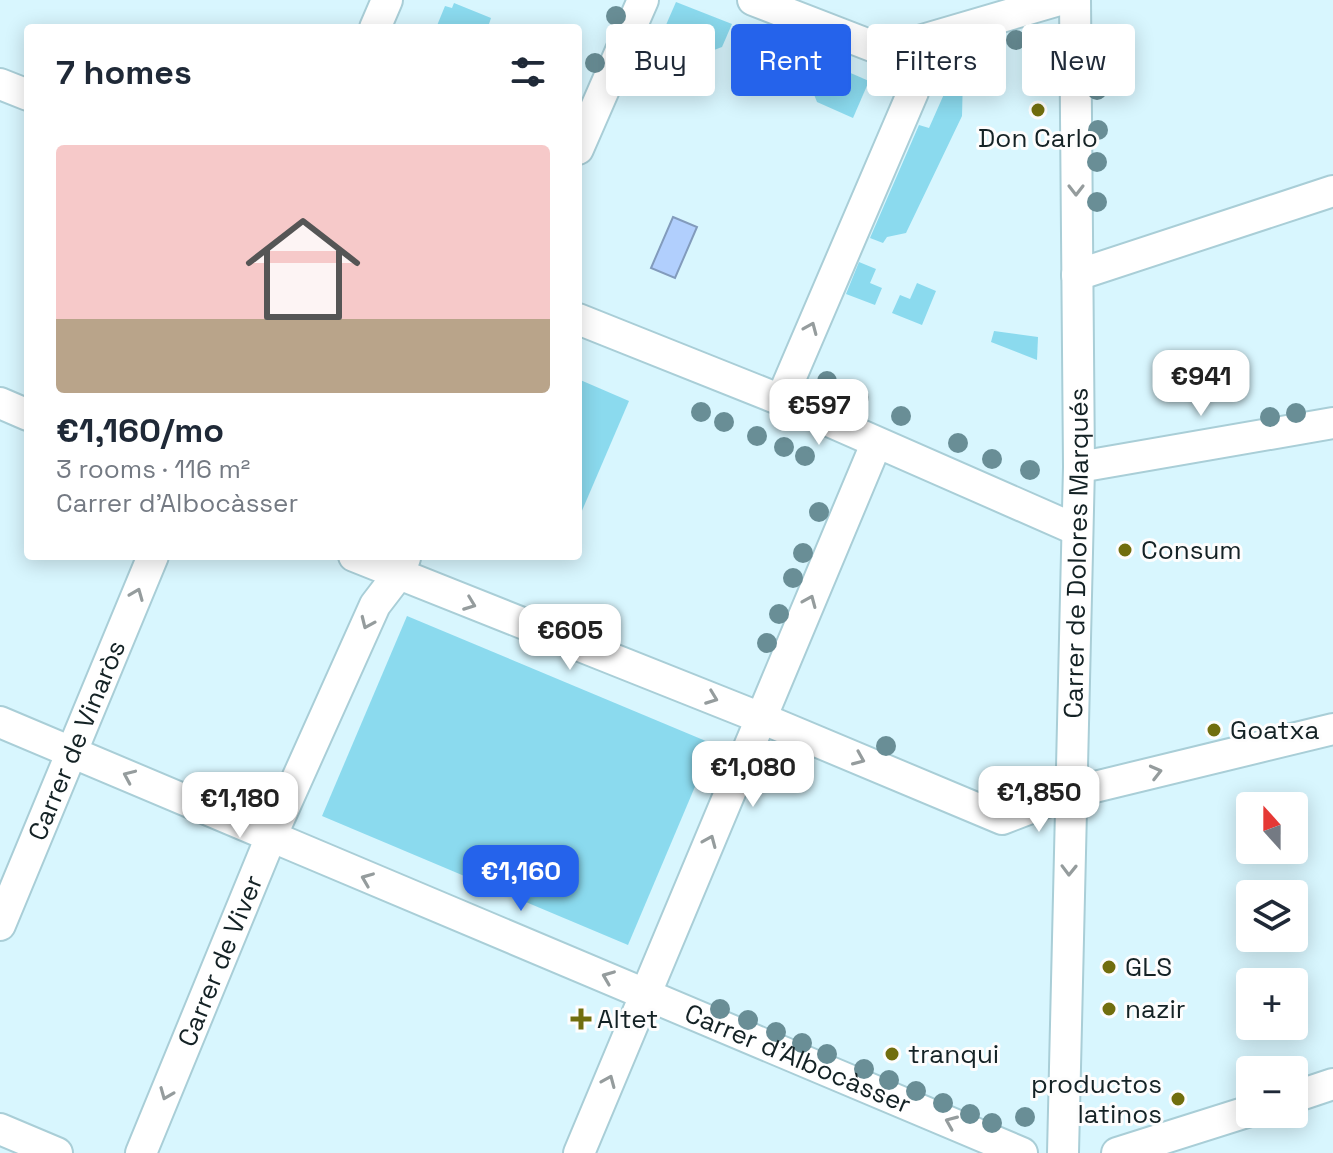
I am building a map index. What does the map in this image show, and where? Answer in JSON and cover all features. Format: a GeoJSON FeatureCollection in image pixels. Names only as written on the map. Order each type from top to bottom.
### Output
{"type":"FeatureCollection","features":[{"type":"Feature","properties":{"kind":"street"},"geometry":{"type":"LineString","coordinates":[[377,24],[387,0]]}},
{"type":"Feature","properties":{"kind":"street"},"geometry":{"type":"LineString","coordinates":[[582,140],[643,0]]}},
{"type":"Feature","properties":{"kind":"street"},"geometry":{"type":"LineString","coordinates":[[753,0],[867,44]]}},
{"type":"Feature","properties":{"kind":"street"},"geometry":{"type":"LineString","coordinates":[[978,24],[1059,0]]}},
{"type":"Feature","properties":{"kind":"street","name":"Carrer de Dolores Marqués"},"geometry":{"type":"LineString","coordinates":[[1063,1153],[1079,467],[1075,0]]}},
{"type":"Feature","properties":{"kind":"street"},"geometry":{"type":"LineString","coordinates":[[781,400],[911,96]]}},
{"type":"Feature","properties":{"kind":"street"},"geometry":{"type":"LineString","coordinates":[[1077,275],[1333,191]]}},
{"type":"Feature","properties":{"kind":"street"},"geometry":{"type":"LineString","coordinates":[[582,321],[781,400],[1077,530]]}},
{"type":"Feature","properties":{"kind":"street"},"geometry":{"type":"LineString","coordinates":[[0,403],[24,413]]}},
{"type":"Feature","properties":{"kind":"street"},"geometry":{"type":"LineString","coordinates":[[1079,467],[1333,423]]}},
{"type":"Feature","properties":{"kind":"street"},"geometry":{"type":"LineString","coordinates":[[579,1153],[876,444]]}},
{"type":"Feature","properties":{"kind":"street","name":"Carrer de Vinaròs"},"geometry":{"type":"LineString","coordinates":[[0,925],[151,560]]}},
{"type":"Feature","properties":{"kind":"street"},"geometry":{"type":"LineString","coordinates":[[373,560],[402,566],[1002,819],[1070,793],[1333,729]]}},
{"type":"Feature","properties":{"kind":"street","name":"Carrer de Viver"},"geometry":{"type":"LineString","coordinates":[[141,1153],[270,839],[375,605],[402,566]]}},
{"type":"Feature","properties":{"kind":"street","name":"Carrer d'Albocàsser"},"geometry":{"type":"LineString","coordinates":[[0,722],[270,839],[646,993],[1022,1153]]}},
{"type":"Feature","properties":{"kind":"street"},"geometry":{"type":"LineString","coordinates":[[1308,1092],[1333,1084]]}},
{"type":"Feature","properties":{"kind":"street"},"geometry":{"type":"LineString","coordinates":[[1117,1153],[1236,1115]]}},
{"type":"Feature","properties":{"kind":"street"},"geometry":{"type":"LineString","coordinates":[[0,1129],[57,1153]]}},
{"type":"Feature","properties":{"kind":"shaded area"},"geometry":{"type":"Polygon","coordinates":[[[676,2],[732,24],[722,47],[715,50],[715,24],[666,24],[676,2]]]}},
{"type":"Feature","properties":{"kind":"shaded area"},"geometry":{"type":"Polygon","coordinates":[[[454,3],[491,18],[489,24],[438,24],[445,6],[452,8],[454,3]]]}},
{"type":"Feature","properties":{"kind":"shaded area"},"geometry":{"type":"Polygon","coordinates":[[[851,73],[867,80],[853,118],[817,102],[815,96],[851,96],[851,73]]]}},
{"type":"Feature","properties":{"kind":"shaded area"},"geometry":{"type":"Polygon","coordinates":[[[943,96],[962,96],[962,116],[906,233],[887,237],[883,243],[870,238],[919,125],[929,128],[943,96]]]}},
{"type":"Feature","properties":{"kind":"shaded area"},"geometry":{"type":"Polygon","coordinates":[[[673,217],[697,227],[675,278],[651,268],[673,217]]]}},
{"type":"Feature","properties":{"kind":"shaded area"},"geometry":{"type":"Polygon","coordinates":[[[859,262],[876,269],[870,283],[882,288],[875,305],[846,294],[859,262]]]}},
{"type":"Feature","properties":{"kind":"shaded area"},"geometry":{"type":"Polygon","coordinates":[[[917,283],[936,291],[922,325],[892,313],[900,295],[910,299],[917,283]]]}},
{"type":"Feature","properties":{"kind":"shaded area"},"geometry":{"type":"Polygon","coordinates":[[[994,331],[1038,337],[1037,360],[991,342],[994,331]]]}},
{"type":"Feature","properties":{"kind":"shaded area"},"geometry":{"type":"Polygon","coordinates":[[[582,381],[629,401],[582,511],[582,381]]]}},
{"type":"Feature","properties":{"kind":"shaded area"},"geometry":{"type":"Polygon","coordinates":[[[407,616],[713,744],[628,945],[322,816],[407,616]]]}},
{"type":"Feature","properties":{"kind":"place","name":"Don Carlo"},"geometry":{"type":"Point","coordinates":[1038,110]}},
{"type":"Feature","properties":{"kind":"place","name":"Consum"},"geometry":{"type":"Point","coordinates":[1125,550]}},
{"type":"Feature","properties":{"kind":"place","name":"Goatxa"},"geometry":{"type":"Point","coordinates":[1214,730]}},
{"type":"Feature","properties":{"kind":"place","name":"GLS"},"geometry":{"type":"Point","coordinates":[1109,967]}},
{"type":"Feature","properties":{"kind":"place","name":"nazir"},"geometry":{"type":"Point","coordinates":[1109,1009]}},
{"type":"Feature","properties":{"kind":"place","name":"Altet"},"geometry":{"type":"Point","coordinates":[581,1019]}},
{"type":"Feature","properties":{"kind":"place","name":"tranqui"},"geometry":{"type":"Point","coordinates":[892,1054]}},
{"type":"Feature","properties":{"kind":"place","name":"productos latinos"},"geometry":{"type":"Point","coordinates":[1178,1099]}}]}
